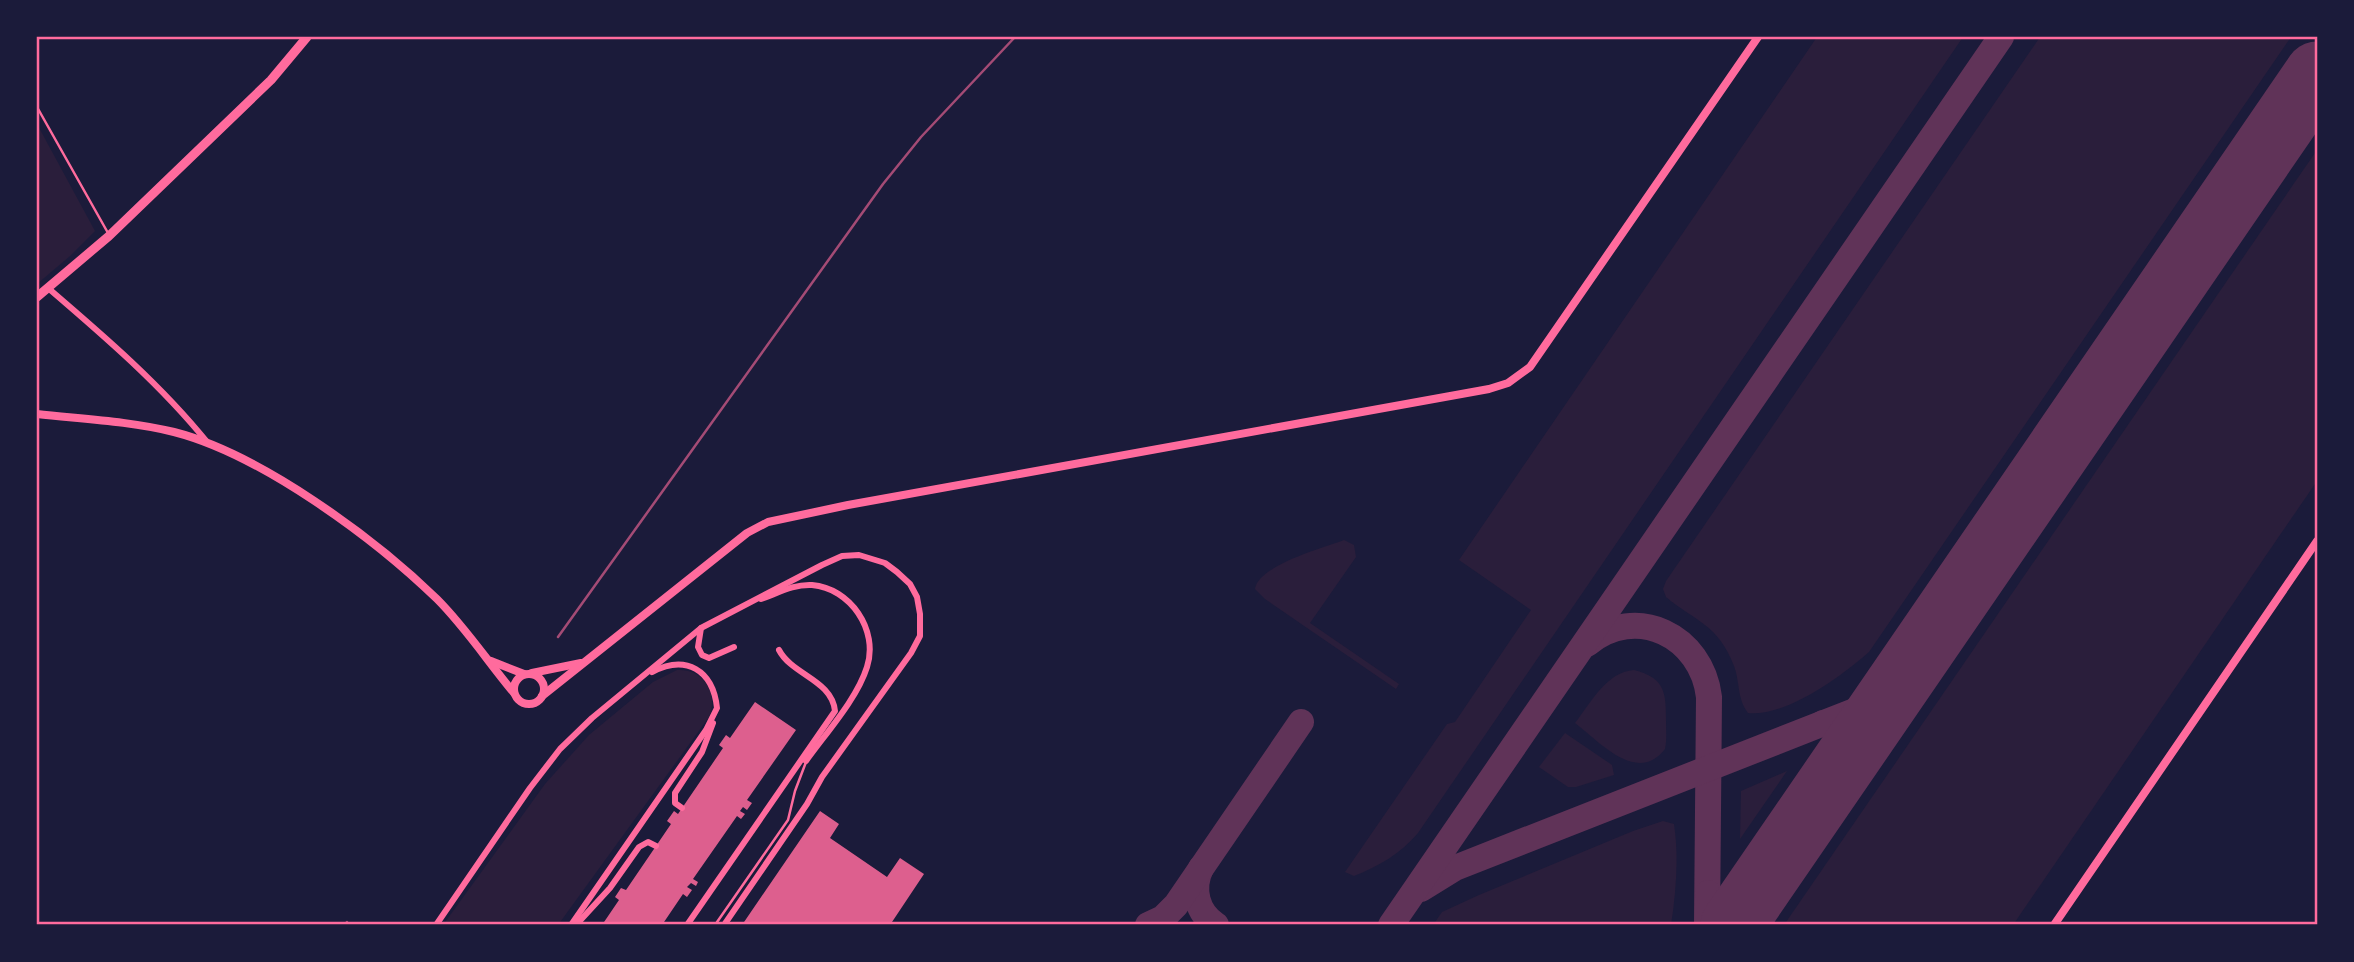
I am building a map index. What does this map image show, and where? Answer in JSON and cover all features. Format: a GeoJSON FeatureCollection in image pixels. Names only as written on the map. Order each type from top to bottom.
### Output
{"type":"FeatureCollection","features":[{"type":"Feature","properties":{"kind":"main road"},"geometry":{"type":"LineString","coordinates":[[37,297],[109,236],[271,79],[307,37]]}},
{"type":"Feature","properties":{"kind":"street"},"geometry":{"type":"LineString","coordinates":[[37,414],[139,425],[176,433],[209,444],[288,485],[358,533],[438,600],[491,660],[519,701],[527,704],[536,702],[747,533],[768,522],[1073,463],[1489,389],[1508,383],[1530,367],[1758,37]]}},
{"type":"Feature","properties":{"kind":"street"},"geometry":{"type":"LineString","coordinates":[[48,288],[109,341],[172,402],[209,444]]}},
{"type":"Feature","properties":{"kind":"street"},"geometry":{"type":"LineString","coordinates":[[2054,925],[2317,541]]}},
{"type":"Feature","properties":{"kind":"street"},"geometry":{"type":"LineString","coordinates":[[436,925],[530,788],[560,750],[639,678],[701,628],[730,612],[842,556],[870,556],[885,563],[910,584],[917,597],[920,636],[724,925]]}},
{"type":"Feature","properties":{"kind":"street"},"geometry":{"type":"LineString","coordinates":[[730,612],[793,586],[812,585],[827,588],[843,596],[855,609],[869,635],[868,664],[854,693],[806,761]]}},
{"type":"Feature","properties":{"kind":"street"},"geometry":{"type":"LineString","coordinates":[[701,628],[698,647],[702,655],[709,658],[734,647]]}},
{"type":"Feature","properties":{"kind":"street"},"geometry":{"type":"LineString","coordinates":[[687,925],[835,711],[834,701],[826,691],[787,662],[779,650]]}},
{"type":"Feature","properties":{"kind":"street"},"geometry":{"type":"LineString","coordinates":[[491,660],[543,682],[542,696]]}},
{"type":"Feature","properties":{"kind":"street"},"geometry":{"type":"LineString","coordinates":[[514,693],[516,680],[528,674],[571,667],[587,661]]}},
{"type":"Feature","properties":{"kind":"street"},"geometry":{"type":"LineString","coordinates":[[639,678],[672,663],[691,666],[700,671],[716,697],[717,708],[702,752],[675,793],[674,803],[682,808]]}},
{"type":"Feature","properties":{"kind":"street"},"geometry":{"type":"LineString","coordinates":[[573,925],[714,716]]}},
{"type":"Feature","properties":{"kind":"street"},"geometry":{"type":"LineString","coordinates":[[573,925],[610,888],[639,847],[648,842],[656,846]]}},
{"type":"Feature","properties":{"kind":"lane"},"geometry":{"type":"LineString","coordinates":[[37,107],[109,236]]}},
{"type":"Feature","properties":{"kind":"lane"},"geometry":{"type":"LineString","coordinates":[[715,925],[788,820],[806,761]]}},
{"type":"Feature","properties":{"kind":"shaded area"},"geometry":{"type":"Polygon","coordinates":[[[1817,37],[1963,37],[1418,833],[1380,864],[1354,876],[1345,872],[1447,724],[1455,722],[1531,610],[1459,560],[1817,37]]]}},
{"type":"Feature","properties":{"kind":"shaded area"},"geometry":{"type":"Polygon","coordinates":[[[2040,37],[2291,37],[1869,652],[1829,683],[1796,702],[1763,713],[1748,713],[1742,702],[1736,672],[1728,652],[1713,632],[1666,597],[1663,589],[1666,581],[2040,37]]]}},
{"type":"Feature","properties":{"kind":"shaded area"},"geometry":{"type":"Polygon","coordinates":[[[37,124],[95,231],[37,284],[37,124]]]}},
{"type":"Feature","properties":{"kind":"shaded area"},"geometry":{"type":"Polygon","coordinates":[[[2317,150],[2317,481],[2013,925],[1784,925],[2317,150]]]}},
{"type":"Feature","properties":{"kind":"shaded area"},"geometry":{"type":"Polygon","coordinates":[[[1344,540],[1354,545],[1356,557],[1310,623],[1399,684],[1396,689],[1265,599],[1255,589],[1259,580],[1279,565],[1344,540]]]}},
{"type":"Feature","properties":{"kind":"shaded area"},"geometry":{"type":"Polygon","coordinates":[[[677,670],[694,673],[706,684],[712,699],[709,717],[558,925],[443,925],[545,784],[589,735],[653,682],[677,670]]]}},
{"type":"Feature","properties":{"kind":"shaded area"},"geometry":{"type":"Polygon","coordinates":[[[1634,670],[1658,682],[1665,702],[1665,749],[1654,759],[1643,763],[1619,757],[1575,723],[1607,682],[1624,672],[1634,670]]]}},
{"type":"Feature","properties":{"kind":"shaded area"},"geometry":{"type":"Polygon","coordinates":[[[1565,733],[1612,765],[1614,775],[1568,787],[1539,767],[1565,733]]]}},
{"type":"Feature","properties":{"kind":"shaded area"},"geometry":{"type":"Polygon","coordinates":[[[1787,771],[1740,839],[1741,791],[1787,771]]]}},
{"type":"Feature","properties":{"kind":"shaded area"},"geometry":{"type":"Polygon","coordinates":[[[1663,821],[1674,824],[1676,836],[1676,874],[1671,925],[1433,925],[1442,912],[1479,895],[1663,821]]]}},
{"type":"Feature","properties":{"kind":"building"},"geometry":{"type":"Polygon","coordinates":[[[755,702],[796,730],[747,800],[752,803],[747,810],[743,807],[740,811],[745,814],[741,819],[737,816],[693,879],[698,882],[696,886],[691,883],[687,887],[692,890],[687,897],[683,894],[662,925],[602,925],[619,900],[615,897],[621,888],[626,890],[671,824],[667,821],[674,811],[678,814],[723,748],[719,745],[726,735],[730,738],[755,702]]]}},
{"type":"Feature","properties":{"kind":"building"},"geometry":{"type":"Polygon","coordinates":[[[820,811],[839,824],[830,838],[887,877],[900,858],[924,874],[890,925],[742,925],[820,811]]]}},
{"type":"Feature","properties":{"kind":"taxiway"},"geometry":{"type":"LineString","coordinates":[[1391,925],[2001,37]]}},
{"type":"Feature","properties":{"kind":"taxiway"},"geometry":{"type":"LineString","coordinates":[[1587,644],[1606,632],[1626,626],[1664,632],[1694,657],[1704,676],[1709,697],[1707,925]]}},
{"type":"Feature","properties":{"kind":"taxiway"},"geometry":{"type":"LineString","coordinates":[[1421,889],[1455,868],[1862,708],[1877,701],[1902,679]]}},
{"type":"Feature","properties":{"kind":"taxiway"},"geometry":{"type":"LineString","coordinates":[[1148,925],[1163,918],[1176,905],[1301,722]]}},
{"type":"Feature","properties":{"kind":"taxiway"},"geometry":{"type":"LineString","coordinates":[[1823,723],[1838,727],[1847,734],[1850,746],[1846,761]]}},
{"type":"Feature","properties":{"kind":"taxiway"},"geometry":{"type":"LineString","coordinates":[[1201,868],[1196,884],[1198,900],[1204,914],[1216,925]]}},
{"type":"Feature","properties":{"kind":"taxiway"},"geometry":{"type":"LineString","coordinates":[[1708,893],[1717,903],[1727,908],[1738,907],[1750,901]]}},
{"type":"Feature","properties":{"kind":"runway"},"geometry":{"type":"LineString","coordinates":[[1733,925],[2317,74]]}},
{"type":"Feature","properties":{"kind":"railway"},"geometry":{"type":"LineString","coordinates":[[558,637],[883,184],[921,137],[1015,37]]}}]}
